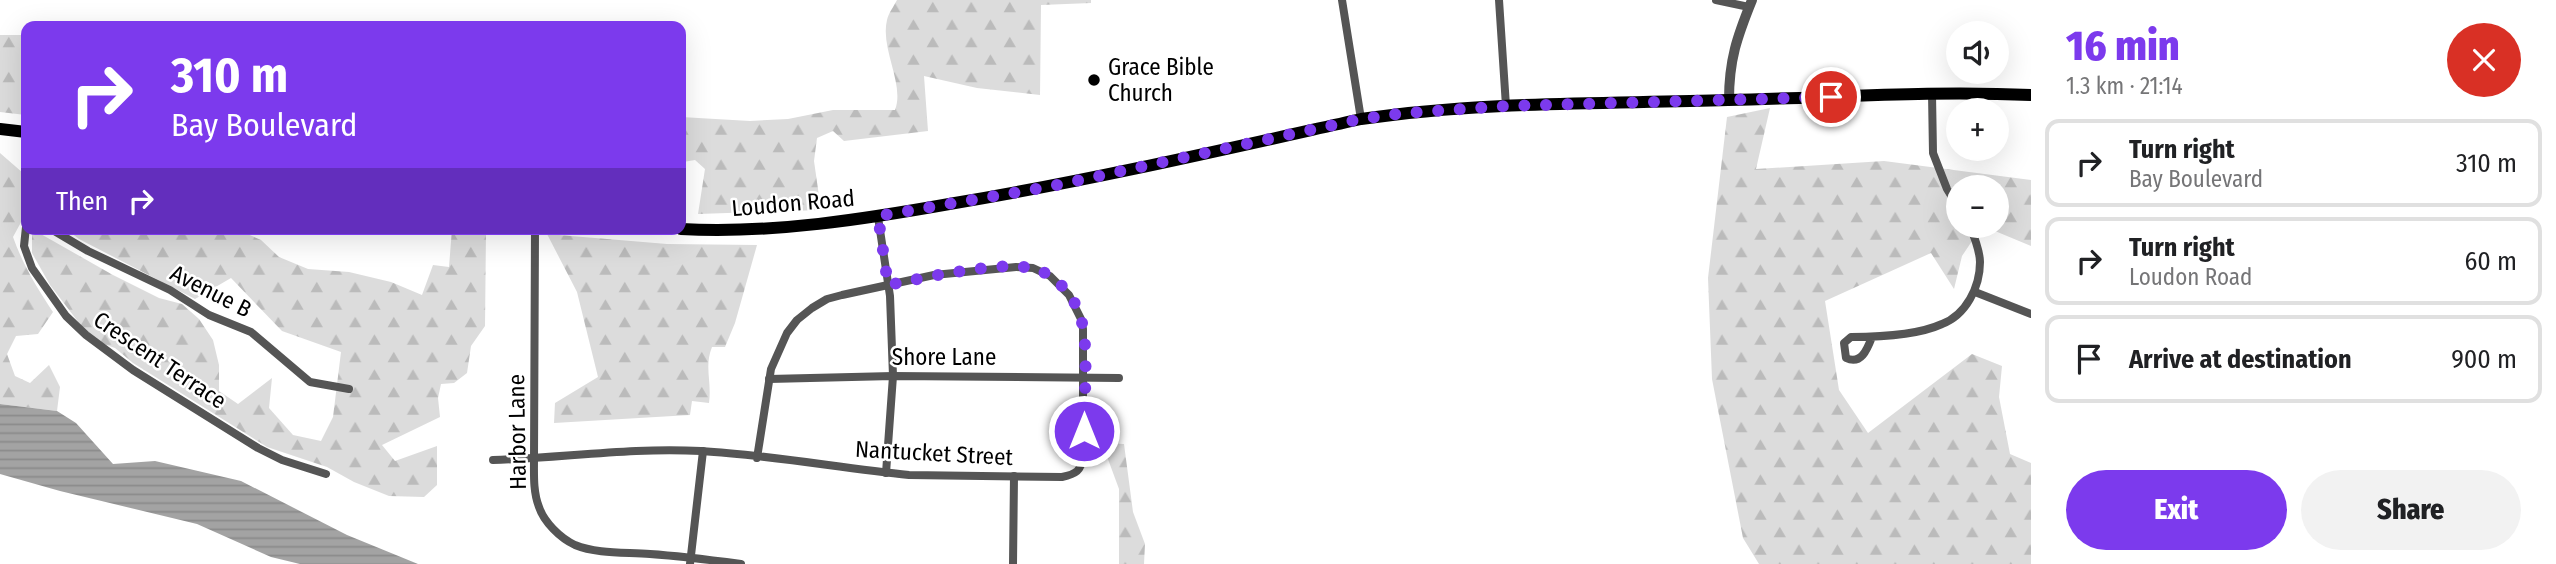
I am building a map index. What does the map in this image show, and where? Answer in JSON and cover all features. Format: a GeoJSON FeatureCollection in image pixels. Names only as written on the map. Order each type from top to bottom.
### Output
{"type":"FeatureCollection","features":[{"type":"Feature","properties":{"kind":"main road","name":"Loudon Road"},"geometry":{"type":"LineString","coordinates":[[686,229],[760,229],[878,216],[1048,187],[1361,119],[1405,113],[1506,106],[1932,94],[2031,95]]}},
{"type":"Feature","properties":{"kind":"main road"},"geometry":{"type":"LineString","coordinates":[[0,129],[21,131]]}},
{"type":"Feature","properties":{"kind":"street"},"geometry":{"type":"LineString","coordinates":[[1342,0],[1361,119]]}},
{"type":"Feature","properties":{"kind":"street"},"geometry":{"type":"LineString","coordinates":[[1499,0],[1506,106]]}},
{"type":"Feature","properties":{"kind":"street"},"geometry":{"type":"LineString","coordinates":[[1716,0],[1751,3],[1730,66],[1729,100]]}},
{"type":"Feature","properties":{"kind":"street"},"geometry":{"type":"LineString","coordinates":[[1932,94],[1933,153],[1946,186]]}},
{"type":"Feature","properties":{"kind":"street"},"geometry":{"type":"LineString","coordinates":[[878,216],[888,285],[893,376],[886,473]]}},
{"type":"Feature","properties":{"kind":"street","name":"Crescent Terrace"},"geometry":{"type":"LineString","coordinates":[[25,235],[24,246],[32,268],[66,316],[100,347],[258,448],[282,460],[326,474]]}},
{"type":"Feature","properties":{"kind":"street","name":"Avenue B"},"geometry":{"type":"LineString","coordinates":[[61,235],[88,251],[170,290],[209,315],[251,332],[310,382],[349,389]]}},
{"type":"Feature","properties":{"kind":"street","name":"Harbor Lane"},"geometry":{"type":"LineString","coordinates":[[536,235],[534,459],[535,492],[539,508],[552,527],[570,542],[590,549],[741,564]]}},
{"type":"Feature","properties":{"kind":"street"},"geometry":{"type":"LineString","coordinates":[[1871,337],[1943,324],[1961,311],[1975,292],[1980,261],[1973,238]]}},
{"type":"Feature","properties":{"kind":"street","name":"Nantucket Street"},"geometry":{"type":"LineString","coordinates":[[493,460],[643,450],[703,451],[757,458],[886,473],[1062,477],[1077,472],[1081,467],[1083,329],[1076,305],[1061,285],[1041,271],[1005,267],[934,275],[827,299],[797,320],[776,355],[769,379],[757,458]]}},
{"type":"Feature","properties":{"kind":"street"},"geometry":{"type":"LineString","coordinates":[[1975,292],[2031,314]]}},
{"type":"Feature","properties":{"kind":"street","name":"Shore Lane"},"geometry":{"type":"LineString","coordinates":[[769,379],[893,376],[1119,378]]}},
{"type":"Feature","properties":{"kind":"street"},"geometry":{"type":"LineString","coordinates":[[690,560],[703,451]]}},
{"type":"Feature","properties":{"kind":"street"},"geometry":{"type":"LineString","coordinates":[[1013,564],[1014,476]]}},
{"type":"Feature","properties":{"kind":"green space"},"geometry":{"type":"Polygon","coordinates":[[[897,0],[1091,0],[1091,3],[1041,5],[1040,95],[977,88],[924,76],[928,131],[844,141],[833,131],[817,138],[814,161],[821,210],[698,214],[705,169],[695,160],[686,162],[686,117],[750,121],[788,119],[833,110],[895,110],[897,89],[887,43],[888,18],[897,0]]]}},
{"type":"Feature","properties":{"kind":"green space"},"geometry":{"type":"Polygon","coordinates":[[[0,35],[21,35],[21,114],[0,112],[0,35]]]}},
{"type":"Feature","properties":{"kind":"green space"},"geometry":{"type":"Polygon","coordinates":[[[1770,108],[1756,169],[1884,161],[1992,175],[1946,175],[1946,238],[1974,238],[1962,256],[1954,289],[1931,253],[1825,301],[1839,390],[1868,433],[1972,354],[2002,366],[1999,397],[2010,454],[2031,463],[2031,564],[1759,564],[1743,538],[1712,379],[1708,278],[1727,117],[1770,108]]]}},
{"type":"Feature","properties":{"kind":"green space"},"geometry":{"type":"Polygon","coordinates":[[[0,153],[21,171],[21,222],[13,237],[31,276],[53,312],[38,334],[16,336],[7,354],[15,376],[30,383],[49,365],[60,387],[57,411],[0,404],[0,153]]]}},
{"type":"Feature","properties":{"kind":"green space"},"geometry":{"type":"Polygon","coordinates":[[[2009,177],[2031,180],[2031,246],[2009,237],[2009,177]]]}},
{"type":"Feature","properties":{"kind":"green space"},"geometry":{"type":"Polygon","coordinates":[[[32,235],[43,235],[159,298],[182,304],[199,319],[213,340],[219,365],[219,391],[238,404],[272,378],[269,408],[293,435],[321,441],[333,417],[341,352],[282,331],[231,278],[195,299],[74,235],[250,235],[261,240],[279,257],[308,269],[349,272],[391,282],[422,295],[433,265],[449,267],[452,235],[486,235],[485,326],[471,346],[467,373],[454,383],[441,384],[438,398],[440,417],[382,445],[395,461],[437,446],[437,485],[424,497],[389,496],[354,482],[327,467],[267,447],[133,363],[115,348],[92,340],[50,285],[32,253],[32,235]]]}},
{"type":"Feature","properties":{"kind":"green space"},"geometry":{"type":"Polygon","coordinates":[[[548,235],[667,244],[757,245],[735,323],[725,347],[712,347],[708,368],[709,403],[692,401],[690,415],[554,423],[555,403],[598,377],[577,292],[548,235]]]}},
{"type":"Feature","properties":{"kind":"green space"},"geometry":{"type":"Polygon","coordinates":[[[1102,443],[1124,444],[1133,512],[1145,544],[1144,564],[1119,564],[1119,489],[1102,443]]]}},
{"type":"Feature","properties":{"kind":"shaded area"},"geometry":{"type":"Polygon","coordinates":[[[0,404],[57,411],[76,423],[113,464],[155,461],[241,481],[347,535],[418,564],[300,564],[271,557],[197,524],[0,474],[0,404]]]}},
{"type":"Feature","properties":{"kind":"place","name":"Grace Bible Church"},"geometry":{"type":"Point","coordinates":[1094,80]}},
{"type":"Feature","properties":{"kind":"route"},"geometry":{"type":"LineString","coordinates":[[1084,431],[1083,329],[1076,305],[1061,285],[1041,271],[1016,267],[934,275],[888,285],[878,216],[1024,192],[1361,119],[1396,114],[1506,106],[1831,97]]}}]}
